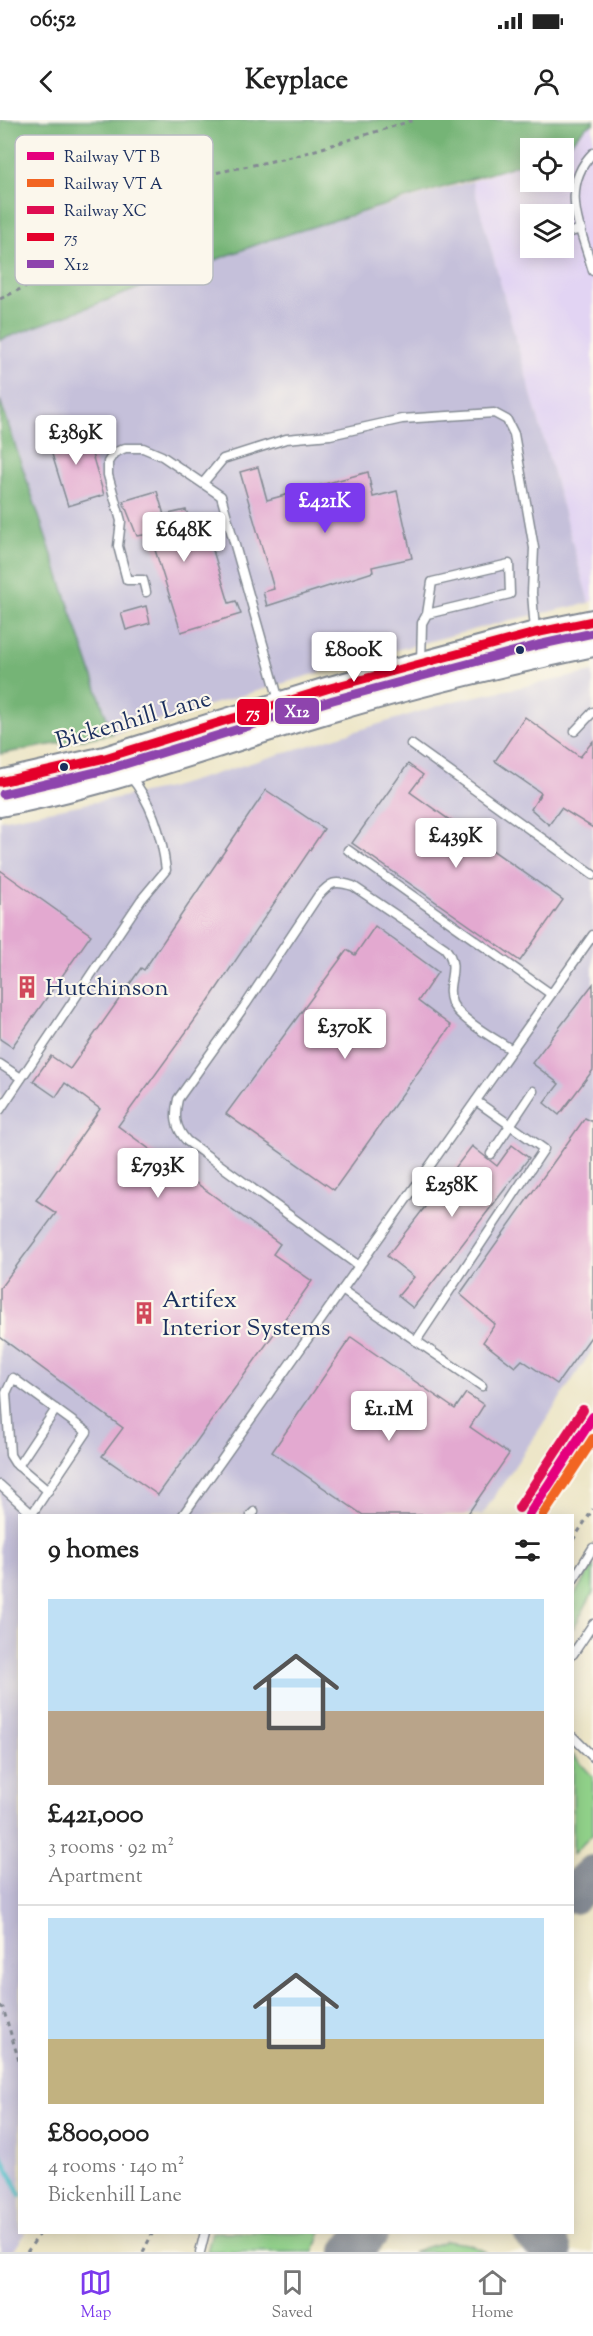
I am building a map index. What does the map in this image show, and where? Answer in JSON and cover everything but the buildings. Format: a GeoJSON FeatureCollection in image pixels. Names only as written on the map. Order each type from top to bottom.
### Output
{"type":"FeatureCollection","features":[{"type":"Feature","properties":{"kind":"main road","name":"Bickenhill Lane"},"geometry":{"type":"LineString","coordinates":[[0,782],[105,758],[421,663],[535,633],[593,621]]}},
{"type":"Feature","properties":{"kind":"main road","name":"Bickenhill Lane"},"geometry":{"type":"LineString","coordinates":[[0,805],[128,773],[333,710],[461,674],[593,645]]}},
{"type":"Feature","properties":{"kind":"lane"},"geometry":{"type":"LineString","coordinates":[[593,153],[578,174],[573,190],[576,212],[591,257],[593,271]]}},
{"type":"Feature","properties":{"kind":"lane"},"geometry":{"type":"LineString","coordinates":[[574,231],[581,229]]}},
{"type":"Feature","properties":{"kind":"lane"},"geometry":{"type":"LineString","coordinates":[[203,483],[223,459],[286,439],[330,435],[402,419],[494,413],[507,420],[514,434],[534,548],[532,593],[535,633]]}},
{"type":"Feature","properties":{"kind":"lane"},"geometry":{"type":"LineString","coordinates":[[146,592],[143,580],[127,580],[118,546],[121,521],[108,475],[108,462],[114,453],[125,448],[143,448],[162,456],[221,496],[280,704]]}},
{"type":"Feature","properties":{"kind":"lane"},"geometry":{"type":"LineString","coordinates":[[421,663],[422,623],[427,614],[432,582],[509,564],[510,594],[427,614]]}},
{"type":"Feature","properties":{"kind":"lane"},"geometry":{"type":"LineString","coordinates":[[575,731],[593,712]]}},
{"type":"Feature","properties":{"kind":"lane"},"geometry":{"type":"LineString","coordinates":[[411,744],[593,875]]}},
{"type":"Feature","properties":{"kind":"lane"},"geometry":{"type":"LineString","coordinates":[[0,1110],[141,900],[165,870],[163,847],[153,814],[144,793],[128,773]]}},
{"type":"Feature","properties":{"kind":"lane"},"geometry":{"type":"LineString","coordinates":[[348,850],[552,994]]}},
{"type":"Feature","properties":{"kind":"lane"},"geometry":{"type":"LineString","coordinates":[[359,1266],[187,1141],[180,1134],[174,1112],[178,1099],[246,1004],[318,896],[329,884],[339,882],[353,886],[445,948],[452,957],[454,966],[451,993],[453,1003],[459,1012],[512,1050]]}},
{"type":"Feature","properties":{"kind":"lane"},"geometry":{"type":"LineString","coordinates":[[184,1514],[593,935]]}},
{"type":"Feature","properties":{"kind":"lane"},"geometry":{"type":"LineString","coordinates":[[0,1064],[21,1078]]}},
{"type":"Feature","properties":{"kind":"lane"},"geometry":{"type":"LineString","coordinates":[[491,1154],[533,1091]]}},
{"type":"Feature","properties":{"kind":"lane"},"geometry":{"type":"LineString","coordinates":[[416,1341],[544,1149],[476,1101]]}},
{"type":"Feature","properties":{"kind":"lane"},"geometry":{"type":"LineString","coordinates":[[342,1290],[482,1386]]}},
{"type":"Feature","properties":{"kind":"lane"},"geometry":{"type":"LineString","coordinates":[[0,1485],[33,1514],[87,1432],[14,1378],[6,1393],[10,1455],[18,1466],[48,1491]]}},
{"type":"Feature","properties":{"kind":"lane"},"geometry":{"type":"LineString","coordinates":[[18,1466],[56,1409]]}},
{"type":"Feature","properties":{"kind":"lane"},"geometry":{"type":"LineString","coordinates":[[574,1578],[593,1548]]}},
{"type":"Feature","properties":{"kind":"lane"},"geometry":{"type":"LineString","coordinates":[[574,1652],[593,1624]]}},
{"type":"Feature","properties":{"kind":"lane"},"geometry":{"type":"LineString","coordinates":[[574,1738],[593,1757]]}},
{"type":"Feature","properties":{"kind":"lane"},"geometry":{"type":"LineString","coordinates":[[200,2252],[204,2234]]}},
{"type":"Feature","properties":{"kind":"path"},"geometry":{"type":"LineString","coordinates":[[213,173],[296,156],[414,120]]}},
{"type":"Feature","properties":{"kind":"path"},"geometry":{"type":"LineString","coordinates":[[0,299],[29,285]]}},
{"type":"Feature","properties":{"kind":"path"},"geometry":{"type":"LineString","coordinates":[[574,1538],[593,1509]]}},
{"type":"Feature","properties":{"kind":"path"},"geometry":{"type":"LineString","coordinates":[[0,2006],[3,2008],[18,2057]]}},
{"type":"Feature","properties":{"kind":"path"},"geometry":{"type":"LineString","coordinates":[[27,2252],[40,2234]]}},
{"type":"Feature","properties":{"kind":"path"},"geometry":{"type":"LineString","coordinates":[[143,2252],[152,2234]]}},
{"type":"Feature","properties":{"kind":"shaded area"},"geometry":{"type":"Polygon","coordinates":[[[593,124],[593,600],[589,603],[472,181],[520,165],[520,192],[574,192],[574,139],[587,126],[593,124]]]}},
{"type":"Feature","properties":{"kind":"shaded area"},"geometry":{"type":"Polygon","coordinates":[[[472,181],[589,603],[511,620],[392,651],[112,734],[0,399],[0,338],[145,285],[213,285],[213,260],[269,240],[472,181]]]}},
{"type":"Feature","properties":{"kind":"shaded area"},"geometry":{"type":"Polygon","coordinates":[[[593,672],[593,1349],[483,1514],[18,1514],[18,2234],[25,2234],[13,2252],[0,2252],[0,820],[169,788],[458,700],[593,672]]]}},
{"type":"Feature","properties":{"kind":"green space"},"geometry":{"type":"Polygon","coordinates":[[[0,120],[593,120],[593,124],[587,126],[574,139],[520,138],[520,164],[269,240],[213,261],[213,135],[15,135],[15,285],[148,285],[0,340],[0,120]]]}},
{"type":"Feature","properties":{"kind":"green space"},"geometry":{"type":"Polygon","coordinates":[[[0,400],[112,734],[0,754],[0,400]]]}},
{"type":"Feature","properties":{"kind":"green space"},"geometry":{"type":"Polygon","coordinates":[[[593,1565],[593,1592],[574,1627],[574,1595],[593,1565]]]}},
{"type":"Feature","properties":{"kind":"green space"},"geometry":{"type":"Polygon","coordinates":[[[574,1756],[593,1777],[593,1834],[574,1853],[574,1756]]]}},
{"type":"Feature","properties":{"kind":"green space"},"geometry":{"type":"Polygon","coordinates":[[[212,2234],[320,2234],[314,2252],[207,2252],[212,2234]]]}},
{"type":"Feature","properties":{"kind":"green space"},"geometry":{"type":"Polygon","coordinates":[[[445,2241],[468,2244],[486,2252],[412,2252],[445,2241]]]}},
{"type":"Feature","properties":{"kind":"waterway"},"geometry":{"type":"LineString","coordinates":[[0,2152],[18,2191]]}},
{"type":"Feature","properties":{"kind":"taxiway"},"geometry":{"type":"LineString","coordinates":[[574,1893],[593,1875]]}},
{"type":"Feature","properties":{"kind":"taxiway"},"geometry":{"type":"LineString","coordinates":[[351,2252],[367,2234]]}},
{"type":"Feature","properties":{"kind":"taxiway"},"geometry":{"type":"LineString","coordinates":[[535,2234],[552,2252]]}},
{"type":"Feature","properties":{"kind":"transit line","name":"75"},"geometry":{"type":"LineString","coordinates":[[0,782],[105,758],[330,688],[535,633],[593,621]]}},
{"type":"Feature","properties":{"kind":"transit line","name":"X12"},"geometry":{"type":"LineString","coordinates":[[3,794],[109,769],[333,700],[538,645],[593,633]]}},
{"type":"Feature","properties":{"kind":"transit line"},"geometry":{"type":"LineString","coordinates":[[530,1514],[593,1417]]}},
{"type":"Feature","properties":{"kind":"transit line"},"geometry":{"type":"LineString","coordinates":[[544,1514],[593,1439]]}},
{"type":"Feature","properties":{"kind":"rail line","name":"XC"},"geometry":{"type":"LineString","coordinates":[[519,1508],[583,1410]]}},
{"type":"Feature","properties":{"kind":"place","name":"Hutchinson"},"geometry":{"type":"Point","coordinates":[27,987]}},
{"type":"Feature","properties":{"kind":"place","name":"Artifex Interior Systems"},"geometry":{"type":"Point","coordinates":[144,1313]}}]}
